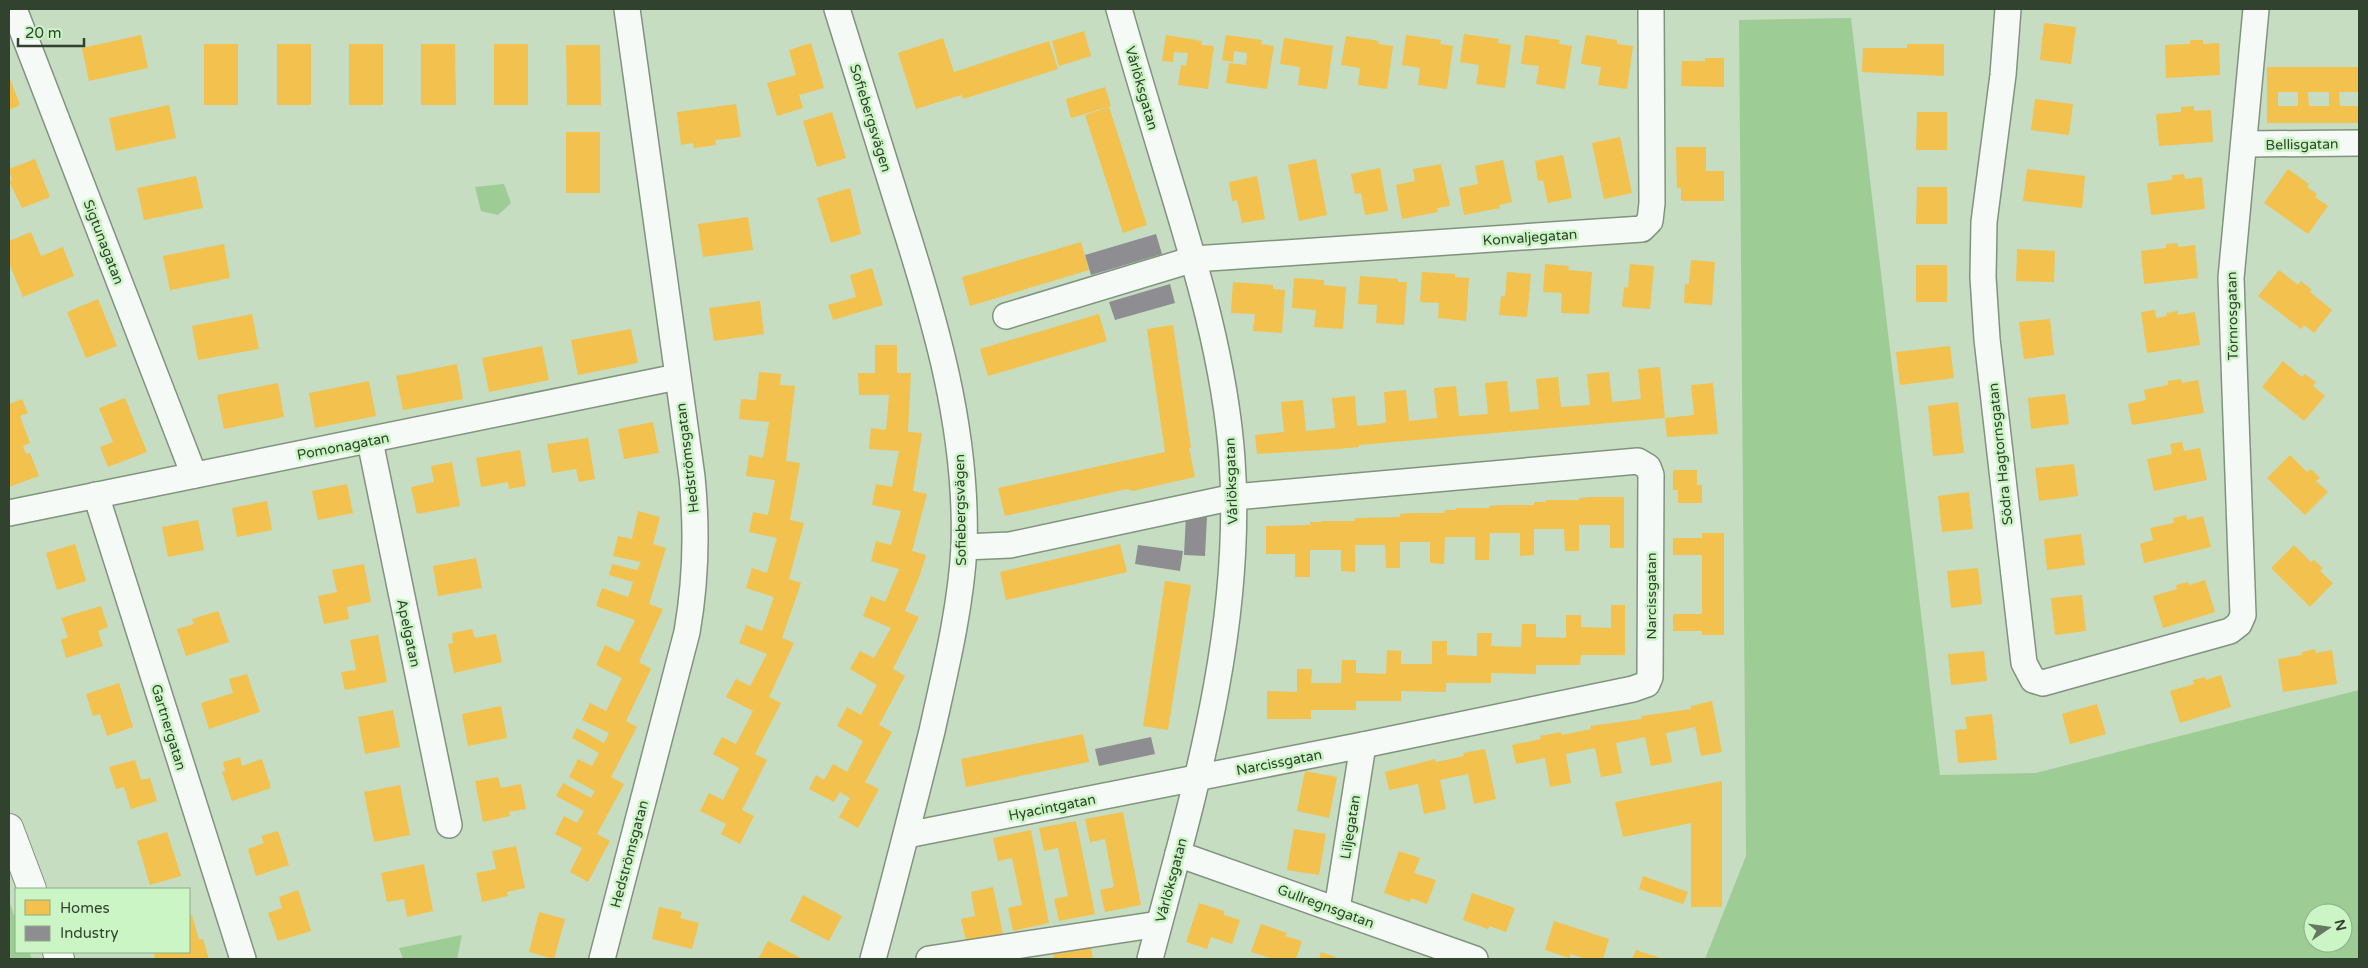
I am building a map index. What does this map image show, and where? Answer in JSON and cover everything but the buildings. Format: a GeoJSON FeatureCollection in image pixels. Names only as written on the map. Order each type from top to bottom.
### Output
{"type":"FeatureCollection","features":[{"type":"Feature","properties":{"kind":"main road"},"geometry":{"type":"LineString","coordinates":[[9,828],[32,888]]}},
{"type":"Feature","properties":{"kind":"street","name":"Sigtunagatan"},"geometry":{"type":"LineString","coordinates":[[14,9],[194,475]]}},
{"type":"Feature","properties":{"kind":"street","name":"Hedströmsgatan"},"geometry":{"type":"LineString","coordinates":[[602,959],[688,632],[692,606],[694,502],[627,9]]}},
{"type":"Feature","properties":{"kind":"street","name":"Sofiebergsvägen"},"geometry":{"type":"LineString","coordinates":[[837,9],[932,314],[950,386],[962,465],[964,547],[959,589],[943,682],[906,835],[873,959]]}},
{"type":"Feature","properties":{"kind":"street","name":"Vårlöksgatan"},"geometry":{"type":"LineString","coordinates":[[1119,9],[1194,258],[1213,339],[1226,411],[1234,497],[1227,623],[1211,718],[1150,959]]}},
{"type":"Feature","properties":{"kind":"street","name":"Konvaljegatan"},"geometry":{"type":"LineString","coordinates":[[1006,316],[1194,258],[1642,229],[1650,221],[1652,203],[1651,9]]}},
{"type":"Feature","properties":{"kind":"street","name":"Södra Hagtornsgatan"},"geometry":{"type":"LineString","coordinates":[[2008,9],[2003,75],[1984,222],[1983,277],[1987,339],[2027,672],[2037,683],[2051,683],[2230,631],[2239,624]]}},
{"type":"Feature","properties":{"kind":"street","name":"Törnrosgatan"},"geometry":{"type":"LineString","coordinates":[[2239,624],[2244,605],[2231,322],[2231,278],[2245,144],[2256,9]]}},
{"type":"Feature","properties":{"kind":"street","name":"Bellisgatan"},"geometry":{"type":"LineString","coordinates":[[2245,144],[2359,143]]}},
{"type":"Feature","properties":{"kind":"street","name":"Pomonagatan"},"geometry":{"type":"LineString","coordinates":[[9,513],[677,378]]}},
{"type":"Feature","properties":{"kind":"street","name":"Apelgatan"},"geometry":{"type":"LineString","coordinates":[[370,441],[448,825]]}},
{"type":"Feature","properties":{"kind":"street","name":"Narcissgatan"},"geometry":{"type":"LineString","coordinates":[[1197,778],[1623,691],[1647,684],[1650,677],[1650,471],[1644,463],[1633,460],[1234,497]]}},
{"type":"Feature","properties":{"kind":"street","name":"Gartnergatan"},"geometry":{"type":"LineString","coordinates":[[96,495],[243,959]]}},
{"type":"Feature","properties":{"kind":"street"},"geometry":{"type":"LineString","coordinates":[[964,547],[1010,546],[1234,497]]}},
{"type":"Feature","properties":{"kind":"street","name":"Liljegatan"},"geometry":{"type":"LineString","coordinates":[[1337,909],[1363,745]]}},
{"type":"Feature","properties":{"kind":"street","name":"Hyacintgatan"},"geometry":{"type":"LineString","coordinates":[[906,835],[1197,778]]}},
{"type":"Feature","properties":{"kind":"street","name":"Gullregnsgatan"},"geometry":{"type":"LineString","coordinates":[[1178,854],[1475,959]]}},
{"type":"Feature","properties":{"kind":"street"},"geometry":{"type":"LineString","coordinates":[[929,959],[1159,924]]}},
{"type":"Feature","properties":{"kind":"green space"},"geometry":{"type":"Polygon","coordinates":[[[1851,18],[1940,775],[2036,773],[2359,690],[2359,959],[1705,959],[1746,856],[1739,20],[1851,18]]]}},
{"type":"Feature","properties":{"kind":"green space"},"geometry":{"type":"Polygon","coordinates":[[[504,184],[511,203],[498,215],[481,211],[475,187],[504,184]]]}},
{"type":"Feature","properties":{"kind":"green space"},"geometry":{"type":"Polygon","coordinates":[[[9,901],[15,917],[15,953],[29,953],[32,959],[9,959],[9,901]]]}},
{"type":"Feature","properties":{"kind":"green space"},"geometry":{"type":"Polygon","coordinates":[[[462,935],[457,959],[403,959],[399,948],[462,935]]]}}]}
